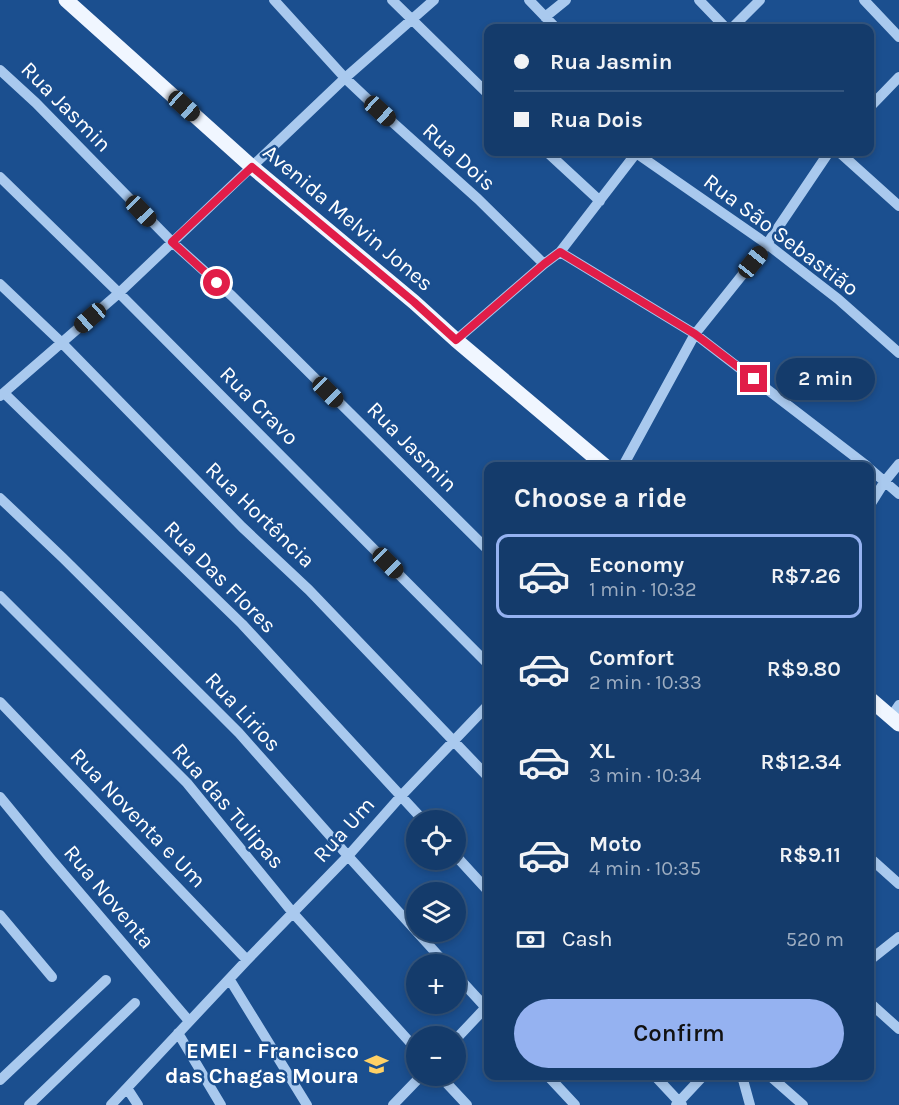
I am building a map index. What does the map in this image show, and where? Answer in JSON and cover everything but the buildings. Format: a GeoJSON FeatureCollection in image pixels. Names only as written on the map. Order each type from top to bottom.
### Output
{"type":"FeatureCollection","features":[{"type":"Feature","properties":{"kind":"main road","name":"Avenida Melvin Jones"},"geometry":{"type":"LineString","coordinates":[[66,0],[252,167],[600,462]]}},
{"type":"Feature","properties":{"kind":"main road"},"geometry":{"type":"LineString","coordinates":[[874,707],[896,715]]}},
{"type":"Feature","properties":{"kind":"street","name":"Rua Dois"},"geometry":{"type":"LineString","coordinates":[[274,0],[345,78],[478,199],[544,264]]}},
{"type":"Feature","properties":{"kind":"street"},"geometry":{"type":"LineString","coordinates":[[392,0],[484,90]]}},
{"type":"Feature","properties":{"kind":"street"},"geometry":{"type":"LineString","coordinates":[[2,395],[118,293],[345,78],[434,0]]}},
{"type":"Feature","properties":{"kind":"street"},"geometry":{"type":"LineString","coordinates":[[529,0],[552,24]]}},
{"type":"Feature","properties":{"kind":"street"},"geometry":{"type":"LineString","coordinates":[[545,17],[566,0]]}},
{"type":"Feature","properties":{"kind":"street"},"geometry":{"type":"LineString","coordinates":[[699,0],[722,24]]}},
{"type":"Feature","properties":{"kind":"street"},"geometry":{"type":"LineString","coordinates":[[736,24],[760,0]]}},
{"type":"Feature","properties":{"kind":"street"},"geometry":{"type":"LineString","coordinates":[[864,0],[899,37]]}},
{"type":"Feature","properties":{"kind":"street","name":"Rua Jasmin"},"geometry":{"type":"LineString","coordinates":[[0,70],[36,103],[172,242],[232,296],[484,545]]}},
{"type":"Feature","properties":{"kind":"street"},"geometry":{"type":"LineString","coordinates":[[874,103],[899,77]]}},
{"type":"Feature","properties":{"kind":"street"},"geometry":{"type":"LineString","coordinates":[[551,156],[600,201]]}},
{"type":"Feature","properties":{"kind":"street"},"geometry":{"type":"LineString","coordinates":[[456,340],[560,252],[634,156]]}},
{"type":"Feature","properties":{"kind":"street","name":"Rua São Sebastião"},"geometry":{"type":"LineString","coordinates":[[643,156],[767,244],[838,299],[899,353]]}},
{"type":"Feature","properties":{"kind":"street"},"geometry":{"type":"LineString","coordinates":[[625,462],[695,334],[767,244],[826,156]]}},
{"type":"Feature","properties":{"kind":"street"},"geometry":{"type":"LineString","coordinates":[[843,156],[899,206]]}},
{"type":"Feature","properties":{"kind":"street","name":"Rua Cravo"},"geometry":{"type":"LineString","coordinates":[[0,177],[484,660]]}},
{"type":"Feature","properties":{"kind":"street"},"geometry":{"type":"LineString","coordinates":[[560,252],[695,334],[861,462]]}},
{"type":"Feature","properties":{"kind":"street","name":"Rua Hortência"},"geometry":{"type":"LineString","coordinates":[[0,285],[61,342],[242,527],[309,590],[484,773]]}},
{"type":"Feature","properties":{"kind":"street","name":"Rua Das Flores"},"geometry":{"type":"LineString","coordinates":[[2,395],[242,624],[401,796]]}},
{"type":"Feature","properties":{"kind":"street"},"geometry":{"type":"LineString","coordinates":[[874,499],[899,464]]}},
{"type":"Feature","properties":{"kind":"street"},"geometry":{"type":"LineString","coordinates":[[874,472],[899,494]]}},
{"type":"Feature","properties":{"kind":"street","name":"Rua Lirios"},"geometry":{"type":"LineString","coordinates":[[0,498],[238,733],[437,954]]}},
{"type":"Feature","properties":{"kind":"street","name":"Rua das Tulipas"},"geometry":{"type":"LineString","coordinates":[[0,596],[187,783],[293,913],[406,1038]]}},
{"type":"Feature","properties":{"kind":"street","name":"Rua Noventa e Um"},"geometry":{"type":"LineString","coordinates":[[0,702],[248,960]]}},
{"type":"Feature","properties":{"kind":"street","name":"Rua Um"},"geometry":{"type":"LineString","coordinates":[[111,1105],[484,709]]}},
{"type":"Feature","properties":{"kind":"street"},"geometry":{"type":"LineString","coordinates":[[401,796],[414,810]]}},
{"type":"Feature","properties":{"kind":"street","name":"Rua Noventa"},"geometry":{"type":"LineString","coordinates":[[0,797],[189,1022]]}},
{"type":"Feature","properties":{"kind":"street"},"geometry":{"type":"LineString","coordinates":[[874,862],[899,884]]}},
{"type":"Feature","properties":{"kind":"street"},"geometry":{"type":"LineString","coordinates":[[466,867],[484,887]]}},
{"type":"Feature","properties":{"kind":"street"},"geometry":{"type":"LineString","coordinates":[[0,915],[52,977]]}},
{"type":"Feature","properties":{"kind":"street"},"geometry":{"type":"LineString","coordinates":[[874,957],[899,937]]}},
{"type":"Feature","properties":{"kind":"street"},"geometry":{"type":"LineString","coordinates":[[0,1080],[106,980]]}},
{"type":"Feature","properties":{"kind":"street"},"geometry":{"type":"LineString","coordinates":[[230,980],[307,1105]]}},
{"type":"Feature","properties":{"kind":"street"},"geometry":{"type":"LineString","coordinates":[[466,985],[484,1004]]}},
{"type":"Feature","properties":{"kind":"street"},"geometry":{"type":"LineString","coordinates":[[29,1105],[135,1003]]}},
{"type":"Feature","properties":{"kind":"street"},"geometry":{"type":"LineString","coordinates":[[874,1007],[899,1029]]}},
{"type":"Feature","properties":{"kind":"street"},"geometry":{"type":"LineString","coordinates":[[466,1029],[484,1012]]}},
{"type":"Feature","properties":{"kind":"street"},"geometry":{"type":"LineString","coordinates":[[178,1033],[221,1105]]}},
{"type":"Feature","properties":{"kind":"street"},"geometry":{"type":"LineString","coordinates":[[552,1080],[575,1105]]}},
{"type":"Feature","properties":{"kind":"street"},"geometry":{"type":"LineString","coordinates":[[658,1080],[679,1104],[700,1080]]}},
{"type":"Feature","properties":{"kind":"street"},"geometry":{"type":"LineString","coordinates":[[743,1080],[750,1105]]}},
{"type":"Feature","properties":{"kind":"street"},"geometry":{"type":"LineString","coordinates":[[775,1080],[803,1105]]}},
{"type":"Feature","properties":{"kind":"street"},"geometry":{"type":"LineString","coordinates":[[393,1105],[411,1086]]}},
{"type":"Feature","properties":{"kind":"street"},"geometry":{"type":"LineString","coordinates":[[449,1086],[467,1105]]}},
{"type":"Feature","properties":{"kind":"street"},"geometry":{"type":"LineString","coordinates":[[127,1088],[138,1105]]}},
{"type":"Feature","properties":{"kind":"place","name":"EMEI - Francisco das Chagas Moura"},"geometry":{"type":"Point","coordinates":[377,1064]}},
{"type":"Feature","properties":{"kind":"route"},"geometry":{"type":"LineString","coordinates":[[217,283],[172,242],[252,167],[414,302],[456,340],[560,252],[695,334],[754,379]]}}]}
